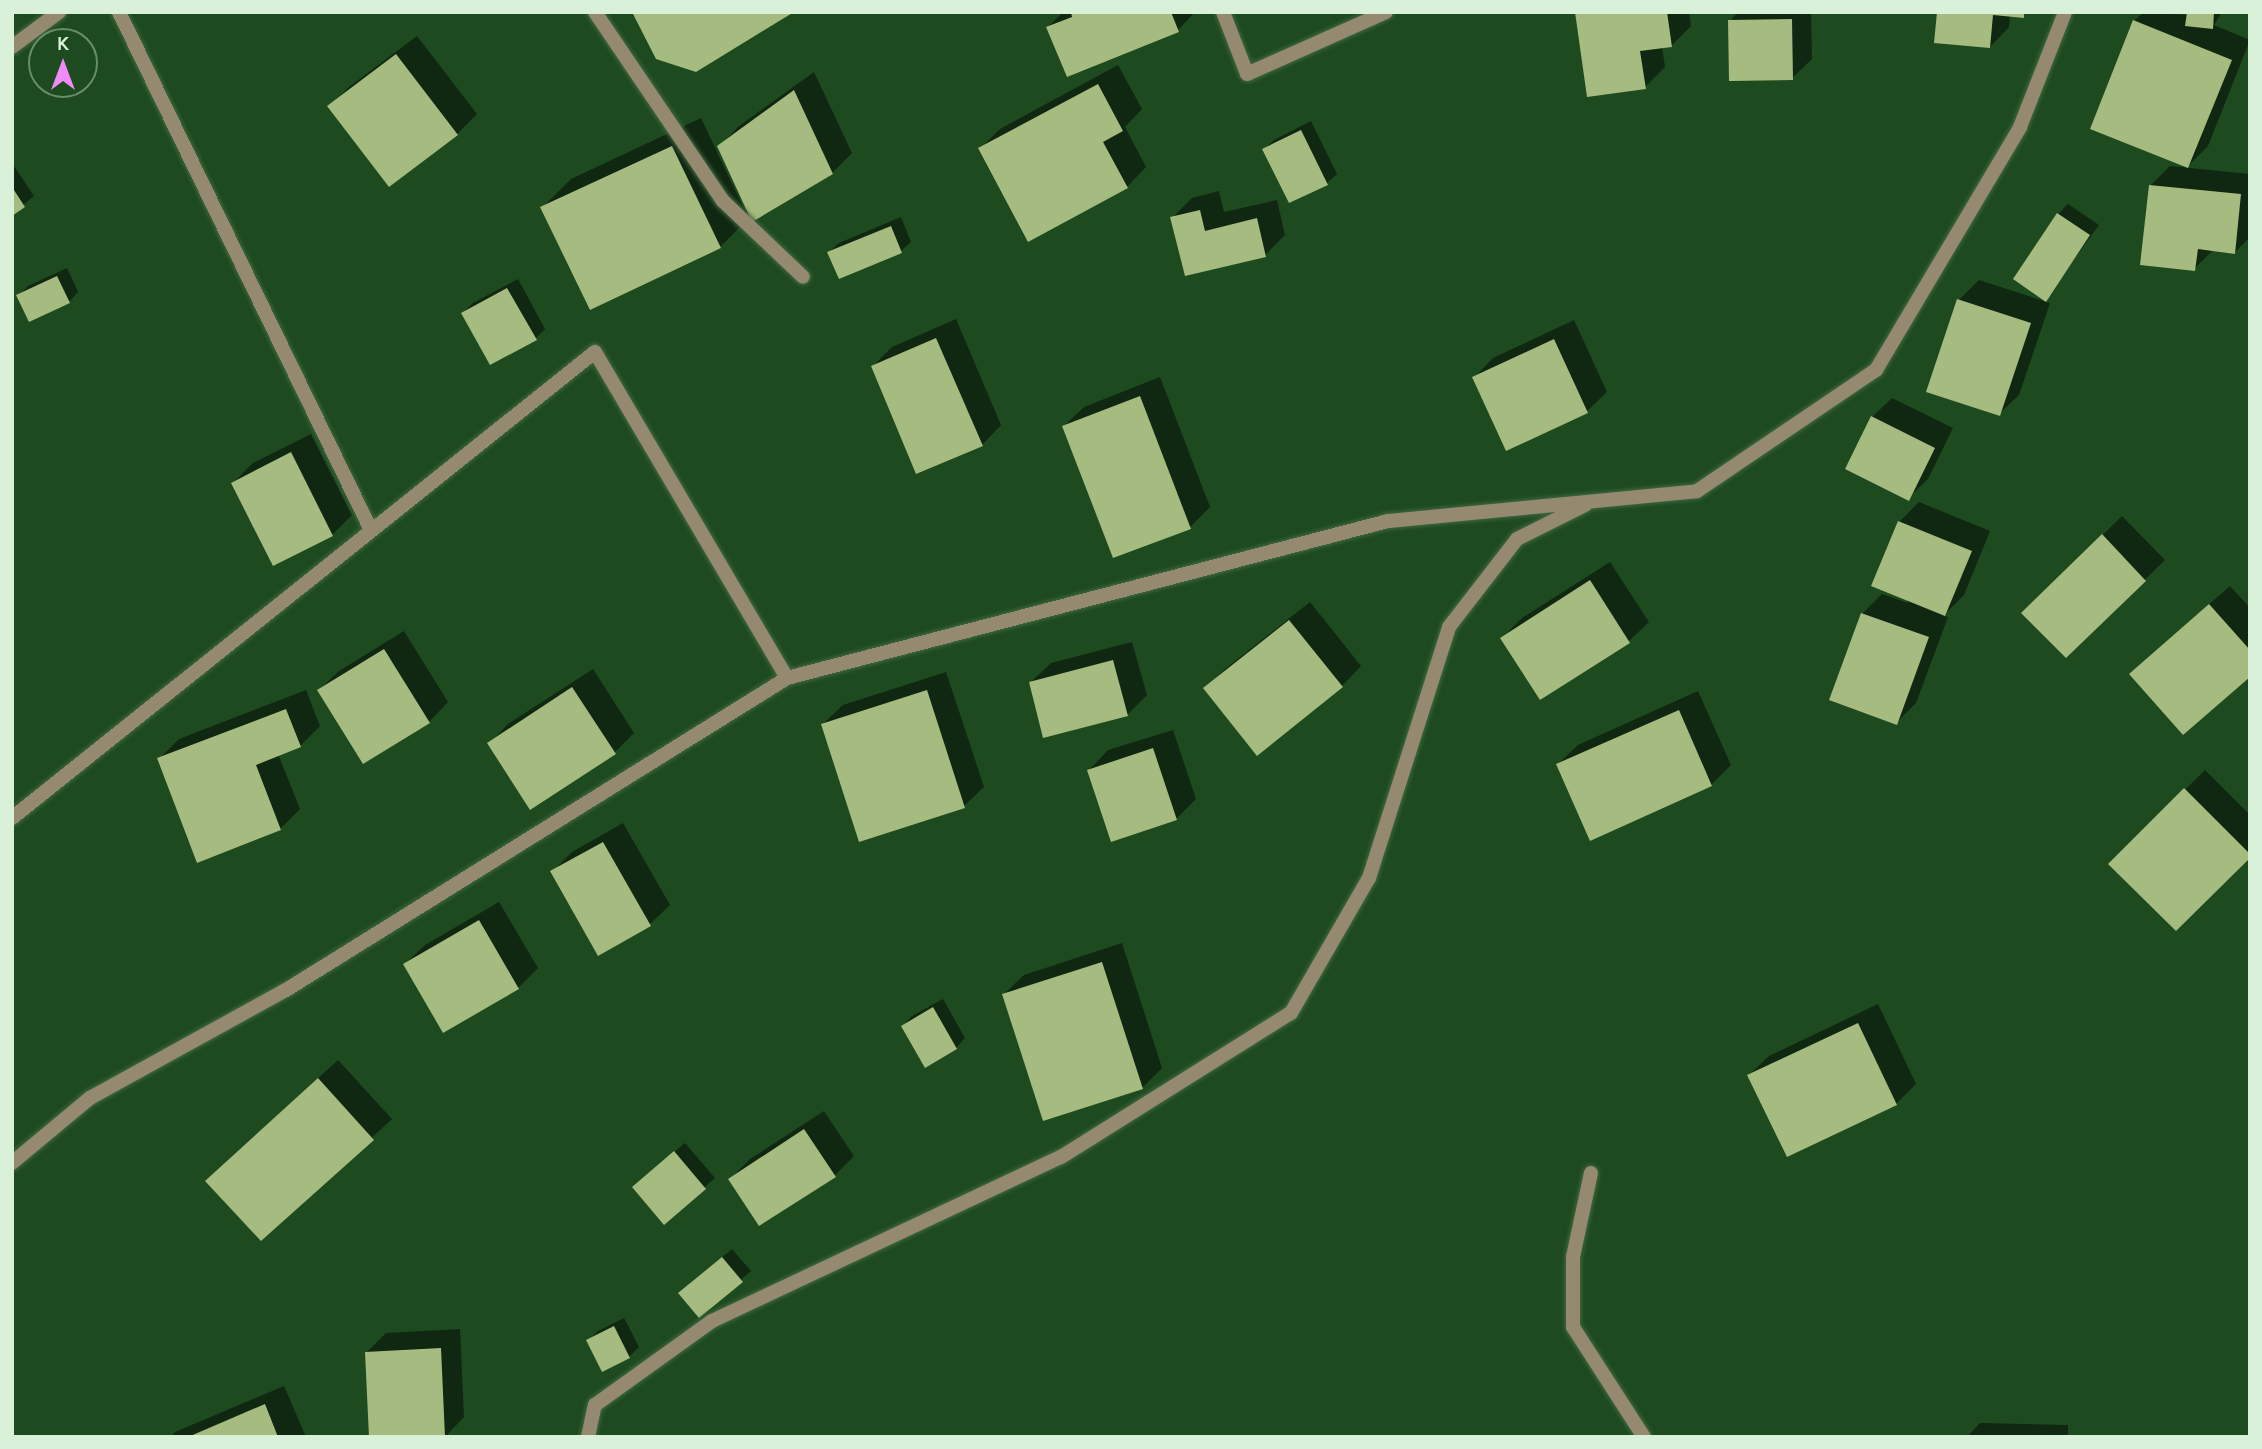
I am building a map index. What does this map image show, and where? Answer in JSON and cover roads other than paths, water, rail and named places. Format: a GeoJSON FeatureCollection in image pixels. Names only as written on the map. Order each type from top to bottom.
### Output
{"type":"FeatureCollection","features":[{"type":"Feature","properties":{"kind":"street"},"geometry":{"type":"LineString","coordinates":[[12,47],[60,12]]}},
{"type":"Feature","properties":{"kind":"street"},"geometry":{"type":"LineString","coordinates":[[119,12],[372,530]]}},
{"type":"Feature","properties":{"kind":"street"},"geometry":{"type":"LineString","coordinates":[[595,12],[723,201],[803,277]]}},
{"type":"Feature","properties":{"kind":"street"},"geometry":{"type":"LineString","coordinates":[[1223,12],[1247,74],[1386,12]]}},
{"type":"Feature","properties":{"kind":"street"},"geometry":{"type":"LineString","coordinates":[[12,1163],[90,1098],[285,990],[787,678],[1388,521],[1697,491],[1876,370],[2020,127],[2065,12]]}},
{"type":"Feature","properties":{"kind":"street"},"geometry":{"type":"LineString","coordinates":[[12,818],[595,352],[787,678]]}},
{"type":"Feature","properties":{"kind":"street"},"geometry":{"type":"LineString","coordinates":[[588,1437],[595,1405],[712,1321],[1060,1157],[1292,1013],[1369,878],[1449,627],[1517,539],[1593,502]]}},
{"type":"Feature","properties":{"kind":"street"},"geometry":{"type":"LineString","coordinates":[[1591,1173],[1573,1257],[1573,1327],[1644,1437]]}}]}
